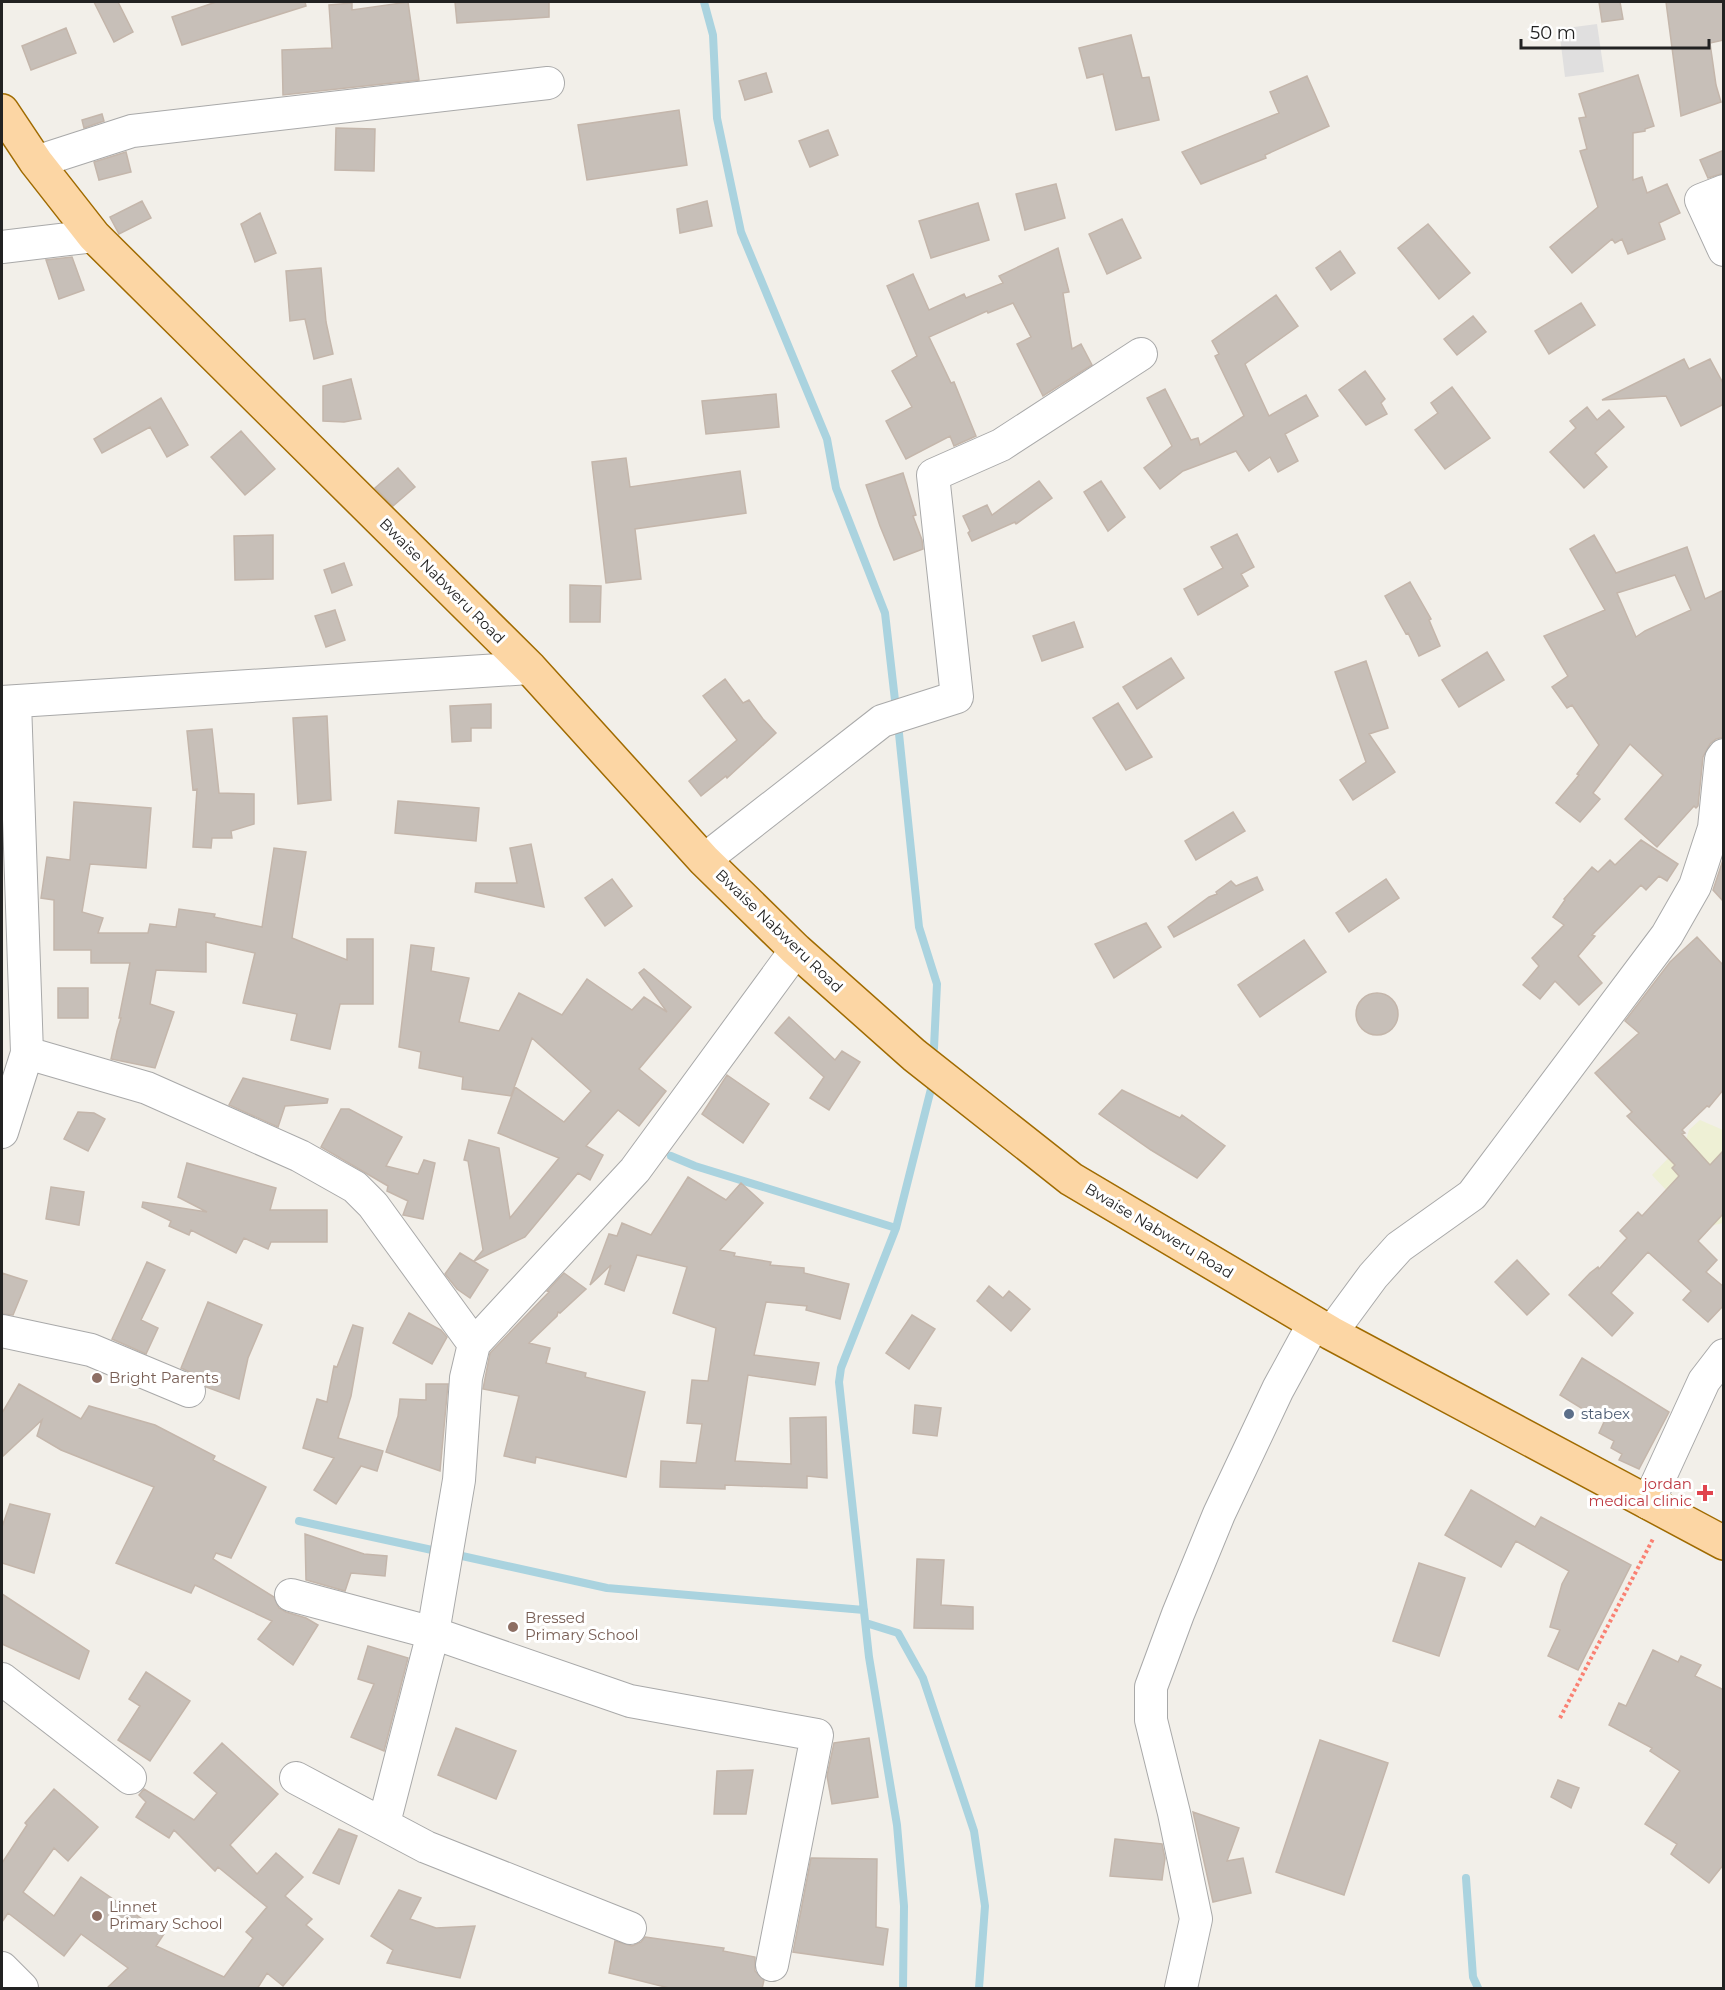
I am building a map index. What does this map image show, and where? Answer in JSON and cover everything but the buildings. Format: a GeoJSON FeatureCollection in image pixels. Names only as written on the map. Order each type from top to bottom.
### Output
{"type":"FeatureCollection","features":[{"type":"Feature","properties":{"kind":"main road","name":"Bwaise Nabweru Road"},"geometry":{"type":"LineString","coordinates":[[2,111],[36,162],[94,236],[530,668],[704,860],[796,950],[914,1055],[1071,1179],[1322,1328],[1724,1543]]}},
{"type":"Feature","properties":{"kind":"street"},"geometry":{"type":"LineString","coordinates":[[36,162],[132,131],[548,83]]}},
{"type":"Feature","properties":{"kind":"street"},"geometry":{"type":"LineString","coordinates":[[1724,191],[1701,200],[1724,250]]}},
{"type":"Feature","properties":{"kind":"street"},"geometry":{"type":"LineString","coordinates":[[2,247],[94,236]]}},
{"type":"Feature","properties":{"kind":"street"},"geometry":{"type":"LineString","coordinates":[[704,860],[896,716],[957,697],[933,475],[1001,445],[1141,354]]}},
{"type":"Feature","properties":{"kind":"street"},"geometry":{"type":"LineString","coordinates":[[2,1132],[27,1053],[8,702],[530,668]]}},
{"type":"Feature","properties":{"kind":"street"},"geometry":{"type":"LineString","coordinates":[[1181,1989],[1196,1919],[1179,1835],[1151,1720],[1151,1687],[1219,1514],[1278,1389],[1322,1328],[1399,1247],[1472,1196],[1667,935],[1695,886],[1714,828],[1721,759],[1724,755]]}},
{"type":"Feature","properties":{"kind":"street"},"geometry":{"type":"LineString","coordinates":[[384,1823],[433,1633],[459,1480],[466,1378],[474,1344],[635,1170],[796,950]]}},
{"type":"Feature","properties":{"kind":"street"},"geometry":{"type":"LineString","coordinates":[[27,1053],[147,1088],[300,1156],[355,1187],[374,1204],[474,1344]]}},
{"type":"Feature","properties":{"kind":"street"},"geometry":{"type":"LineString","coordinates":[[2,1331],[92,1350],[189,1391]]}},
{"type":"Feature","properties":{"kind":"street"},"geometry":{"type":"LineString","coordinates":[[1658,1508],[1704,1381],[1724,1355]]}},
{"type":"Feature","properties":{"kind":"street"},"geometry":{"type":"LineString","coordinates":[[291,1595],[433,1633],[630,1701],[817,1734],[772,1965]]}},
{"type":"Feature","properties":{"kind":"street"},"geometry":{"type":"LineString","coordinates":[[2,1679],[130,1778]]}},
{"type":"Feature","properties":{"kind":"street"},"geometry":{"type":"LineString","coordinates":[[296,1778],[426,1847],[630,1928]]}},
{"type":"Feature","properties":{"kind":"path"},"geometry":{"type":"LineString","coordinates":[[1560,1718],[1658,1508]]}},
{"type":"Feature","properties":{"kind":"shaded area"},"geometry":{"type":"Polygon","coordinates":[[[1597,24],[1604,72],[1565,77],[1559,29],[1597,24]]]}},
{"type":"Feature","properties":{"kind":"green space"},"geometry":{"type":"Polygon","coordinates":[[[1700,1120],[1723,1130],[1723,1223],[1702,1228],[1652,1175],[1686,1140],[1689,1130],[1700,1120]]]}},
{"type":"Feature","properties":{"kind":"waterway"},"geometry":{"type":"LineString","coordinates":[[704,2],[713,35],[717,118],[741,232],[827,439],[836,488],[885,613],[896,709]]}},
{"type":"Feature","properties":{"kind":"waterway"},"geometry":{"type":"LineString","coordinates":[[898,724],[919,927],[937,984],[934,1048]]}},
{"type":"Feature","properties":{"kind":"waterway"},"geometry":{"type":"LineString","coordinates":[[903,1988],[904,1906],[897,1825],[869,1657],[839,1382],[841,1368],[896,1228],[932,1085]]}},
{"type":"Feature","properties":{"kind":"waterway"},"geometry":{"type":"LineString","coordinates":[[671,1156],[695,1166],[896,1228]]}},
{"type":"Feature","properties":{"kind":"waterway"},"geometry":{"type":"LineString","coordinates":[[299,1521],[432,1550]]}},
{"type":"Feature","properties":{"kind":"waterway"},"geometry":{"type":"LineString","coordinates":[[453,1554],[607,1588],[864,1610]]}},
{"type":"Feature","properties":{"kind":"waterway"},"geometry":{"type":"LineString","coordinates":[[866,1623],[898,1633],[923,1678],[974,1831],[985,1906],[979,1988]]}},
{"type":"Feature","properties":{"kind":"waterway"},"geometry":{"type":"LineString","coordinates":[[1466,1878],[1473,1977],[1478,1988]]}},
{"type":"Feature","properties":{"kind":"place","name":"Bright Parents"},"geometry":{"type":"Point","coordinates":[97,1378]}},
{"type":"Feature","properties":{"kind":"place","name":"stabex"},"geometry":{"type":"Point","coordinates":[1569,1414]}},
{"type":"Feature","properties":{"kind":"place","name":"jordan medical clinic"},"geometry":{"type":"Point","coordinates":[1705,1493]}},
{"type":"Feature","properties":{"kind":"place","name":"Bressed Primary School"},"geometry":{"type":"Point","coordinates":[513,1627]}},
{"type":"Feature","properties":{"kind":"place","name":"Linnet Primary School"},"geometry":{"type":"Point","coordinates":[97,1916]}}]}
